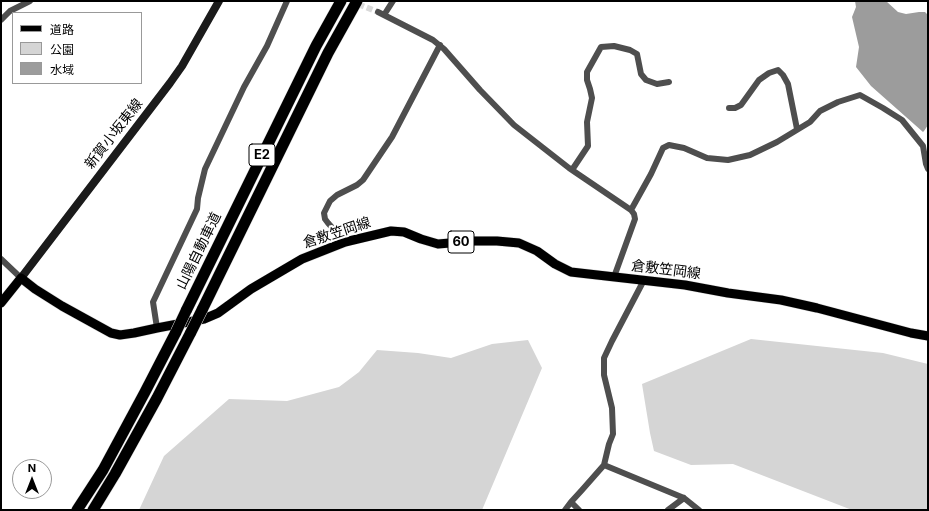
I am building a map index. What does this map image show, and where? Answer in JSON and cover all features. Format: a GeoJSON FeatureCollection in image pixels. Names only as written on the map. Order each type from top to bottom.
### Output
{"type":"FeatureCollection","features":[{"type":"Feature","properties":{"kind":"highway","name":"山陽自動車道"},"geometry":{"type":"LineString","coordinates":[[77,510],[103,470],[146,392],[316,46],[341,1]]}},
{"type":"Feature","properties":{"kind":"highway","name":"山陽自動車道"},"geometry":{"type":"LineString","coordinates":[[93,510],[115,474],[157,398],[202,310],[324,60],[357,1]]}},
{"type":"Feature","properties":{"kind":"main road","name":"新賀小坂東線"},"geometry":{"type":"LineString","coordinates":[[22,278],[170,83],[182,66],[219,1]]}},
{"type":"Feature","properties":{"kind":"main road","name":"倉敷笠岡線"},"geometry":{"type":"LineString","coordinates":[[22,278],[35,289],[57,303],[111,333],[120,335],[204,319],[218,313],[302,259],[345,242],[391,231],[404,232],[438,244],[474,241],[519,243],[537,250],[555,264],[571,272],[685,285],[781,300],[928,336]]}},
{"type":"Feature","properties":{"kind":"main road"},"geometry":{"type":"LineString","coordinates":[[1,302],[22,278]]}},
{"type":"Feature","properties":{"kind":"street"},"geometry":{"type":"LineString","coordinates":[[1,20],[10,11],[30,1]]}},
{"type":"Feature","properties":{"kind":"street"},"geometry":{"type":"LineString","coordinates":[[157,328],[153,302],[197,209],[205,169],[244,87],[267,46],[286,1]]}},
{"type":"Feature","properties":{"kind":"street"},"geometry":{"type":"LineString","coordinates":[[393,1],[381,14],[440,45],[514,125],[572,170],[631,210],[635,219],[614,277]]}},
{"type":"Feature","properties":{"kind":"street"},"geometry":{"type":"LineString","coordinates":[[345,242],[328,223],[324,213],[330,201],[337,195],[357,186],[392,137],[440,45]]}},
{"type":"Feature","properties":{"kind":"street"},"geometry":{"type":"LineString","coordinates":[[572,170],[588,146],[587,122],[592,98],[587,80],[587,72],[601,47],[614,46],[630,50],[637,54],[641,74],[646,80],[657,84],[669,82]]}},
{"type":"Feature","properties":{"kind":"street"},"geometry":{"type":"LineString","coordinates":[[729,108],[735,108],[741,105],[759,80],[769,73],[778,70],[783,74],[788,84],[797,130]]}},
{"type":"Feature","properties":{"kind":"street"},"geometry":{"type":"LineString","coordinates":[[631,210],[651,174],[663,148],[669,145],[684,148],[707,158],[728,160],[750,155],[777,142],[810,122],[820,111],[838,102],[860,95],[902,120],[923,146],[928,169]]}},
{"type":"Feature","properties":{"kind":"street"},"geometry":{"type":"LineString","coordinates":[[923,146],[928,140]]}},
{"type":"Feature","properties":{"kind":"street"},"geometry":{"type":"LineString","coordinates":[[1,259],[22,278]]}},
{"type":"Feature","properties":{"kind":"street"},"geometry":{"type":"LineString","coordinates":[[565,510],[604,465],[613,434],[612,408],[604,375],[604,358],[644,280]]}},
{"type":"Feature","properties":{"kind":"street"},"geometry":{"type":"LineString","coordinates":[[604,465],[684,498],[698,510]]}},
{"type":"Feature","properties":{"kind":"street"},"geometry":{"type":"LineString","coordinates":[[668,510],[684,498]]}},
{"type":"Feature","properties":{"kind":"street"},"geometry":{"type":"LineString","coordinates":[[571,502],[579,510]]}},
{"type":"Feature","properties":{"kind":"green space"},"geometry":{"type":"Polygon","coordinates":[[[751,339],[883,353],[928,364],[928,510],[852,510],[733,464],[691,465],[654,451],[642,384],[751,339]]]}},
{"type":"Feature","properties":{"kind":"green space"},"geometry":{"type":"Polygon","coordinates":[[[528,340],[542,368],[482,510],[139,510],[164,456],[229,399],[287,401],[339,387],[359,372],[377,350],[418,353],[451,358],[492,344],[528,340]]]}},
{"type":"Feature","properties":{"kind":"water"},"geometry":{"type":"Polygon","coordinates":[[[855,1],[886,1],[898,12],[906,14],[925,12],[928,15],[928,125],[923,132],[871,86],[856,67],[859,47],[852,17],[856,7],[855,1]]]}},
{"type":"Feature","properties":{"kind":"tunnel"},"geometry":{"type":"LineString","coordinates":[[350,1],[378,12]]}}]}
